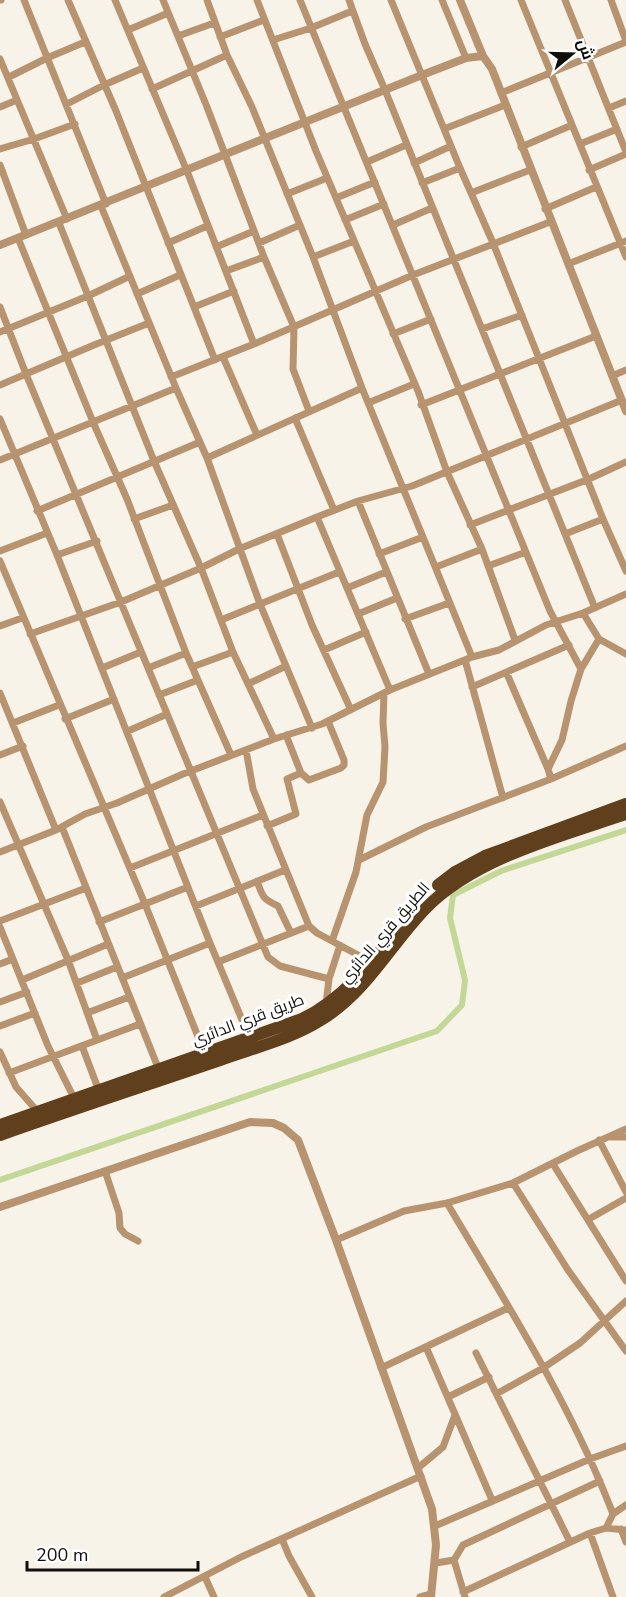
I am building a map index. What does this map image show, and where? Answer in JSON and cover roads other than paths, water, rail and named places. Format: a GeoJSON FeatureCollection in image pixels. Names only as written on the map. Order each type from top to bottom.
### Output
{"type":"FeatureCollection","features":[{"type":"Feature","properties":{"kind":"highway","name":"طريق قري الدائري"},"geometry":{"type":"LineString","coordinates":[[0,1125],[302,1019],[327,1005],[352,983],[424,898],[464,867],[503,849],[626,804]]}},
{"type":"Feature","properties":{"kind":"highway","name":"الطريق قري الدائري"},"geometry":{"type":"LineString","coordinates":[[0,1135],[310,1026],[331,1014],[357,992],[373,975],[418,916],[451,885],[506,857],[626,814]]}},
{"type":"Feature","properties":{"kind":"street"},"geometry":{"type":"LineString","coordinates":[[24,0],[75,124],[137,294],[207,458],[260,604],[312,728]]}},
{"type":"Feature","properties":{"kind":"street"},"geometry":{"type":"LineString","coordinates":[[68,0],[215,360]]}},
{"type":"Feature","properties":{"kind":"street"},"geometry":{"type":"LineString","coordinates":[[115,0],[187,171],[255,344]]}},
{"type":"Feature","properties":{"kind":"street"},"geometry":{"type":"LineString","coordinates":[[164,0],[226,155],[258,243],[294,327],[293,369],[309,411]]}},
{"type":"Feature","properties":{"kind":"street"},"geometry":{"type":"LineString","coordinates":[[207,0],[227,55],[264,138],[334,309],[402,489],[436,567],[468,659],[472,687],[503,798]]}},
{"type":"Feature","properties":{"kind":"street"},"geometry":{"type":"LineString","coordinates":[[258,0],[327,178],[414,384],[447,472],[482,549],[515,640]]}},
{"type":"Feature","properties":{"kind":"street"},"geometry":{"type":"LineString","coordinates":[[300,0],[550,611],[581,669]]}},
{"type":"Feature","properties":{"kind":"street"},"geometry":{"type":"LineString","coordinates":[[273,40],[311,28],[361,0]]}},
{"type":"Feature","properties":{"kind":"street"},"geometry":{"type":"LineString","coordinates":[[392,0],[626,571]]}},
{"type":"Feature","properties":{"kind":"street"},"geometry":{"type":"LineString","coordinates":[[442,0],[466,58]]}},
{"type":"Feature","properties":{"kind":"street"},"geometry":{"type":"LineString","coordinates":[[460,0],[483,56],[492,69],[550,222],[626,411]]}},
{"type":"Feature","properties":{"kind":"street"},"geometry":{"type":"LineString","coordinates":[[531,0],[522,2],[596,187],[623,242],[626,257]]}},
{"type":"Feature","properties":{"kind":"street"},"geometry":{"type":"LineString","coordinates":[[565,0],[626,153],[589,170]]}},
{"type":"Feature","properties":{"kind":"street"},"geometry":{"type":"LineString","coordinates":[[501,93],[626,42],[611,2],[620,0]]}},
{"type":"Feature","properties":{"kind":"street"},"geometry":{"type":"LineString","coordinates":[[351,5],[595,608]]}},
{"type":"Feature","properties":{"kind":"street"},"geometry":{"type":"LineString","coordinates":[[128,30],[168,13]]}},
{"type":"Feature","properties":{"kind":"street"},"geometry":{"type":"LineString","coordinates":[[220,37],[264,20]]}},
{"type":"Feature","properties":{"kind":"street"},"geometry":{"type":"LineString","coordinates":[[178,36],[214,23]]}},
{"type":"Feature","properties":{"kind":"street"},"geometry":{"type":"LineString","coordinates":[[9,77],[46,57],[85,42]]}},
{"type":"Feature","properties":{"kind":"street"},"geometry":{"type":"LineString","coordinates":[[152,89],[192,73],[227,55]]}},
{"type":"Feature","properties":{"kind":"street"},"geometry":{"type":"LineString","coordinates":[[0,245],[466,58],[483,56]]}},
{"type":"Feature","properties":{"kind":"street"},"geometry":{"type":"LineString","coordinates":[[0,59],[34,139],[88,296],[154,461],[201,568],[233,652],[274,739]]}},
{"type":"Feature","properties":{"kind":"street"},"geometry":{"type":"LineString","coordinates":[[67,104],[143,68]]}},
{"type":"Feature","properties":{"kind":"street"},"geometry":{"type":"LineString","coordinates":[[0,107],[17,100]]}},
{"type":"Feature","properties":{"kind":"street"},"geometry":{"type":"LineString","coordinates":[[609,108],[626,101]]}},
{"type":"Feature","properties":{"kind":"street"},"geometry":{"type":"LineString","coordinates":[[444,129],[505,105]]}},
{"type":"Feature","properties":{"kind":"street"},"geometry":{"type":"LineString","coordinates":[[0,148],[75,124]]}},
{"type":"Feature","properties":{"kind":"street"},"geometry":{"type":"LineString","coordinates":[[521,147],[572,125]]}},
{"type":"Feature","properties":{"kind":"street"},"geometry":{"type":"LineString","coordinates":[[580,144],[617,129]]}},
{"type":"Feature","properties":{"kind":"street"},"geometry":{"type":"LineString","coordinates":[[367,162],[406,145]]}},
{"type":"Feature","properties":{"kind":"street"},"geometry":{"type":"LineString","coordinates":[[414,163],[451,146]]}},
{"type":"Feature","properties":{"kind":"street"},"geometry":{"type":"LineString","coordinates":[[0,165],[48,312],[118,477],[192,668],[231,755]]}},
{"type":"Feature","properties":{"kind":"street"},"geometry":{"type":"LineString","coordinates":[[423,183],[460,168]]}},
{"type":"Feature","properties":{"kind":"street"},"geometry":{"type":"LineString","coordinates":[[471,193],[530,170]]}},
{"type":"Feature","properties":{"kind":"street"},"geometry":{"type":"LineString","coordinates":[[287,194],[327,178]]}},
{"type":"Feature","properties":{"kind":"street"},"geometry":{"type":"LineString","coordinates":[[336,198],[375,182]]}},
{"type":"Feature","properties":{"kind":"street"},"geometry":{"type":"LineString","coordinates":[[545,209],[596,187]]}},
{"type":"Feature","properties":{"kind":"street"},"geometry":{"type":"LineString","coordinates":[[345,220],[384,204]]}},
{"type":"Feature","properties":{"kind":"street"},"geometry":{"type":"LineString","coordinates":[[393,225],[432,208]]}},
{"type":"Feature","properties":{"kind":"street"},"geometry":{"type":"LineString","coordinates":[[171,377],[255,344],[414,275],[550,222]]}},
{"type":"Feature","properties":{"kind":"street"},"geometry":{"type":"LineString","coordinates":[[258,243],[300,225]]}},
{"type":"Feature","properties":{"kind":"street"},"geometry":{"type":"LineString","coordinates":[[168,243],[207,226]]}},
{"type":"Feature","properties":{"kind":"street"},"geometry":{"type":"LineString","coordinates":[[216,247],[255,231]]}},
{"type":"Feature","properties":{"kind":"street"},"geometry":{"type":"LineString","coordinates":[[313,257],[354,241]]}},
{"type":"Feature","properties":{"kind":"street"},"geometry":{"type":"LineString","coordinates":[[568,264],[623,242]]}},
{"type":"Feature","properties":{"kind":"street"},"geometry":{"type":"LineString","coordinates":[[226,271],[264,257]]}},
{"type":"Feature","properties":{"kind":"street"},"geometry":{"type":"LineString","coordinates":[[137,294],[180,275]]}},
{"type":"Feature","properties":{"kind":"street"},"geometry":{"type":"LineString","coordinates":[[0,332],[130,276]]}},
{"type":"Feature","properties":{"kind":"street"},"geometry":{"type":"LineString","coordinates":[[194,307],[234,291]]}},
{"type":"Feature","properties":{"kind":"street"},"geometry":{"type":"LineString","coordinates":[[0,307],[268,957],[280,966],[329,979]]}},
{"type":"Feature","properties":{"kind":"street"},"geometry":{"type":"LineString","coordinates":[[482,329],[522,315]]}},
{"type":"Feature","properties":{"kind":"street"},"geometry":{"type":"LineString","coordinates":[[393,334],[431,318]]}},
{"type":"Feature","properties":{"kind":"street"},"geometry":{"type":"LineString","coordinates":[[0,386],[149,323]]}},
{"type":"Feature","properties":{"kind":"street"},"geometry":{"type":"LineString","coordinates":[[421,405],[596,336]]}},
{"type":"Feature","properties":{"kind":"street"},"geometry":{"type":"LineString","coordinates":[[223,357],[257,435]]}},
{"type":"Feature","properties":{"kind":"street"},"geometry":{"type":"LineString","coordinates":[[612,376],[626,370]]}},
{"type":"Feature","properties":{"kind":"street"},"geometry":{"type":"LineString","coordinates":[[368,402],[414,384]]}},
{"type":"Feature","properties":{"kind":"street"},"geometry":{"type":"LineString","coordinates":[[0,460],[176,388]]}},
{"type":"Feature","properties":{"kind":"street"},"geometry":{"type":"LineString","coordinates":[[207,458],[362,388]]}},
{"type":"Feature","properties":{"kind":"street"},"geometry":{"type":"LineString","coordinates":[[30,634],[121,602],[239,549],[334,510],[447,472],[622,400]]}},
{"type":"Feature","properties":{"kind":"street"},"geometry":{"type":"LineString","coordinates":[[295,418],[334,510]]}},
{"type":"Feature","properties":{"kind":"street"},"geometry":{"type":"LineString","coordinates":[[0,419],[128,731],[210,943],[250,1039]]}},
{"type":"Feature","properties":{"kind":"street"},"geometry":{"type":"LineString","coordinates":[[37,511],[200,442]]}},
{"type":"Feature","properties":{"kind":"street"},"geometry":{"type":"LineString","coordinates":[[470,525],[510,511],[626,462]]}},
{"type":"Feature","properties":{"kind":"street"},"geometry":{"type":"LineString","coordinates":[[358,501],[429,674]]}},
{"type":"Feature","properties":{"kind":"street"},"geometry":{"type":"LineString","coordinates":[[134,519],[173,505]]}},
{"type":"Feature","properties":{"kind":"street"},"geometry":{"type":"LineString","coordinates":[[317,517],[366,632],[387,692],[383,723],[384,778],[367,815],[359,860],[332,941]]}},
{"type":"Feature","properties":{"kind":"street"},"geometry":{"type":"LineString","coordinates":[[565,534],[603,519]]}},
{"type":"Feature","properties":{"kind":"street"},"geometry":{"type":"LineString","coordinates":[[0,551],[47,533]]}},
{"type":"Feature","properties":{"kind":"street"},"geometry":{"type":"LineString","coordinates":[[277,534],[312,625],[351,710]]}},
{"type":"Feature","properties":{"kind":"street"},"geometry":{"type":"LineString","coordinates":[[379,554],[423,537]]}},
{"type":"Feature","properties":{"kind":"street"},"geometry":{"type":"LineString","coordinates":[[57,555],[96,541]]}},
{"type":"Feature","properties":{"kind":"street"},"geometry":{"type":"LineString","coordinates":[[436,567],[482,549]]}},
{"type":"Feature","properties":{"kind":"street"},"geometry":{"type":"LineString","coordinates":[[488,566],[526,552]]}},
{"type":"Feature","properties":{"kind":"street"},"geometry":{"type":"LineString","coordinates":[[0,561],[22,618],[145,904],[205,1054]]}},
{"type":"Feature","properties":{"kind":"street"},"geometry":{"type":"LineString","coordinates":[[221,620],[339,572]]}},
{"type":"Feature","properties":{"kind":"street"},"geometry":{"type":"LineString","coordinates":[[346,588],[386,572]]}},
{"type":"Feature","properties":{"kind":"street"},"geometry":{"type":"LineString","coordinates":[[0,852],[59,828],[85,814],[231,755],[312,728],[429,674],[499,650],[557,621],[583,613],[626,594]]}},
{"type":"Feature","properties":{"kind":"street"},"geometry":{"type":"LineString","coordinates":[[358,614],[397,598]]}},
{"type":"Feature","properties":{"kind":"street"},"geometry":{"type":"LineString","coordinates":[[405,619],[449,603]]}},
{"type":"Feature","properties":{"kind":"street"},"geometry":{"type":"LineString","coordinates":[[583,613],[599,639],[626,654]]}},
{"type":"Feature","properties":{"kind":"street"},"geometry":{"type":"LineString","coordinates":[[0,626],[22,618]]}},
{"type":"Feature","properties":{"kind":"street"},"geometry":{"type":"LineString","coordinates":[[324,650],[366,632]]}},
{"type":"Feature","properties":{"kind":"street"},"geometry":{"type":"LineString","coordinates":[[548,769],[562,740],[581,669],[599,639]]}},
{"type":"Feature","properties":{"kind":"street"},"geometry":{"type":"LineString","coordinates":[[472,687],[507,674],[569,645]]}},
{"type":"Feature","properties":{"kind":"street"},"geometry":{"type":"LineString","coordinates":[[102,668],[141,652]]}},
{"type":"Feature","properties":{"kind":"street"},"geometry":{"type":"LineString","coordinates":[[192,668],[233,652]]}},
{"type":"Feature","properties":{"kind":"street"},"geometry":{"type":"LineString","coordinates":[[148,668],[186,653]]}},
{"type":"Feature","properties":{"kind":"street"},"geometry":{"type":"LineString","coordinates":[[248,684],[286,666]]}},
{"type":"Feature","properties":{"kind":"street"},"geometry":{"type":"LineString","coordinates":[[507,674],[551,779]]}},
{"type":"Feature","properties":{"kind":"street"},"geometry":{"type":"LineString","coordinates":[[159,695],[198,680]]}},
{"type":"Feature","properties":{"kind":"street"},"geometry":{"type":"LineString","coordinates":[[1,698],[86,888],[159,1070]]}},
{"type":"Feature","properties":{"kind":"street"},"geometry":{"type":"LineString","coordinates":[[65,719],[114,699]]}},
{"type":"Feature","properties":{"kind":"street"},"geometry":{"type":"LineString","coordinates":[[13,723],[59,705]]}},
{"type":"Feature","properties":{"kind":"street"},"geometry":{"type":"LineString","coordinates":[[128,731],[167,714]]}},
{"type":"Feature","properties":{"kind":"street"},"geometry":{"type":"LineString","coordinates":[[286,735],[301,773],[309,780],[344,765],[328,721]]}},
{"type":"Feature","properties":{"kind":"street"},"geometry":{"type":"LineString","coordinates":[[0,755],[23,746]]}},
{"type":"Feature","properties":{"kind":"street"},"geometry":{"type":"LineString","coordinates":[[359,860],[426,827],[551,779],[626,746]]}},
{"type":"Feature","properties":{"kind":"street"},"geometry":{"type":"LineString","coordinates":[[246,750],[253,789],[309,926],[314,931],[371,962]]}},
{"type":"Feature","properties":{"kind":"street"},"geometry":{"type":"LineString","coordinates":[[267,826],[296,814],[287,778],[301,773]]}},
{"type":"Feature","properties":{"kind":"street"},"geometry":{"type":"LineString","coordinates":[[0,802],[68,960],[98,1040]]}},
{"type":"Feature","properties":{"kind":"street"},"geometry":{"type":"LineString","coordinates":[[130,868],[263,815]]}},
{"type":"Feature","properties":{"kind":"street"},"geometry":{"type":"LineString","coordinates":[[196,906],[285,870]]}},
{"type":"Feature","properties":{"kind":"street"},"geometry":{"type":"LineString","coordinates":[[257,881],[263,898],[278,906],[291,933]]}},
{"type":"Feature","properties":{"kind":"street"},"geometry":{"type":"LineString","coordinates":[[99,922],[188,887]]}},
{"type":"Feature","properties":{"kind":"street"},"geometry":{"type":"LineString","coordinates":[[0,921],[86,888]]}},
{"type":"Feature","properties":{"kind":"street"},"geometry":{"type":"LineString","coordinates":[[218,962],[309,926]]}},
{"type":"Feature","properties":{"kind":"street"},"geometry":{"type":"LineString","coordinates":[[0,927],[52,1057],[75,1100]]}},
{"type":"Feature","properties":{"kind":"street"},"geometry":{"type":"LineString","coordinates":[[122,978],[210,943]]}},
{"type":"Feature","properties":{"kind":"street"},"geometry":{"type":"LineString","coordinates":[[22,980],[108,944]]}},
{"type":"Feature","properties":{"kind":"street"},"geometry":{"type":"LineString","coordinates":[[327,1005],[329,979],[340,945]]}},
{"type":"Feature","properties":{"kind":"street"},"geometry":{"type":"LineString","coordinates":[[0,964],[13,959]]}},
{"type":"Feature","properties":{"kind":"street"},"geometry":{"type":"LineString","coordinates":[[77,983],[117,967]]}},
{"type":"Feature","properties":{"kind":"street"},"geometry":{"type":"LineString","coordinates":[[0,1002],[27,992]]}},
{"type":"Feature","properties":{"kind":"street"},"geometry":{"type":"LineString","coordinates":[[87,1012],[129,997]]}},
{"type":"Feature","properties":{"kind":"street"},"geometry":{"type":"LineString","coordinates":[[0,1026],[35,1013]]}},
{"type":"Feature","properties":{"kind":"street"},"geometry":{"type":"LineString","coordinates":[[9,1073],[140,1024]]}},
{"type":"Feature","properties":{"kind":"street"},"geometry":{"type":"LineString","coordinates":[[82,1046],[99,1091]]}},
{"type":"Feature","properties":{"kind":"street"},"geometry":{"type":"LineString","coordinates":[[0,1052],[18,1090],[39,1112]]}},
{"type":"Feature","properties":{"kind":"street"},"geometry":{"type":"LineString","coordinates":[[0,1207],[250,1122],[273,1123],[284,1128],[298,1140],[432,1509],[436,1563],[431,1595],[420,1597]]}},
{"type":"Feature","properties":{"kind":"street"},"geometry":{"type":"LineString","coordinates":[[336,1240],[404,1211],[447,1203],[513,1183],[626,1129]]}},
{"type":"Feature","properties":{"kind":"street"},"geometry":{"type":"LineString","coordinates":[[602,1139],[626,1137]]}},
{"type":"Feature","properties":{"kind":"street"},"geometry":{"type":"LineString","coordinates":[[602,1139],[626,1192]]}},
{"type":"Feature","properties":{"kind":"street"},"geometry":{"type":"LineString","coordinates":[[553,1164],[626,1281]]}},
{"type":"Feature","properties":{"kind":"street"},"geometry":{"type":"LineString","coordinates":[[105,1171],[119,1212],[120,1228],[125,1234],[138,1240]]}},
{"type":"Feature","properties":{"kind":"street"},"geometry":{"type":"LineString","coordinates":[[513,1183],[568,1270],[626,1351]]}},
{"type":"Feature","properties":{"kind":"street"},"geometry":{"type":"LineString","coordinates":[[589,1219],[626,1198]]}},
{"type":"Feature","properties":{"kind":"street"},"geometry":{"type":"LineString","coordinates":[[447,1203],[543,1368],[590,1459],[613,1514]]}},
{"type":"Feature","properties":{"kind":"street"},"geometry":{"type":"LineString","coordinates":[[498,1393],[543,1368],[584,1340],[626,1301]]}},
{"type":"Feature","properties":{"kind":"street"},"geometry":{"type":"LineString","coordinates":[[381,1368],[508,1308]]}},
{"type":"Feature","properties":{"kind":"street"},"geometry":{"type":"LineString","coordinates":[[426,1347],[492,1500]]}},
{"type":"Feature","properties":{"kind":"street"},"geometry":{"type":"LineString","coordinates":[[476,1353],[498,1393],[570,1542]]}},
{"type":"Feature","properties":{"kind":"street"},"geometry":{"type":"LineString","coordinates":[[448,1397],[489,1377]]}},
{"type":"Feature","properties":{"kind":"street"},"geometry":{"type":"LineString","coordinates":[[164,1597],[241,1557],[419,1472],[442,1447],[455,1415]]}},
{"type":"Feature","properties":{"kind":"street"},"geometry":{"type":"LineString","coordinates":[[435,1526],[590,1459],[624,1447],[626,1456]]}},
{"type":"Feature","properties":{"kind":"street"},"geometry":{"type":"LineString","coordinates":[[600,1481],[463,1545],[454,1560],[464,1594],[590,1533],[606,1528],[623,1529],[626,1542]]}},
{"type":"Feature","properties":{"kind":"street"},"geometry":{"type":"LineString","coordinates":[[606,1528],[613,1514],[626,1505]]}},
{"type":"Feature","properties":{"kind":"street"},"geometry":{"type":"LineString","coordinates":[[590,1533],[613,1597]]}},
{"type":"Feature","properties":{"kind":"street"},"geometry":{"type":"LineString","coordinates":[[282,1539],[288,1556],[312,1597]]}},
{"type":"Feature","properties":{"kind":"street"},"geometry":{"type":"LineString","coordinates":[[436,1563],[454,1560]]}},
{"type":"Feature","properties":{"kind":"street"},"geometry":{"type":"LineString","coordinates":[[205,1577],[214,1597]]}},
{"type":"Feature","properties":{"kind":"waterway"},"geometry":{"type":"LineString","coordinates":[[0,1180],[437,1031],[462,1005],[465,980],[450,918],[453,895],[501,871],[626,830]]}}]}
